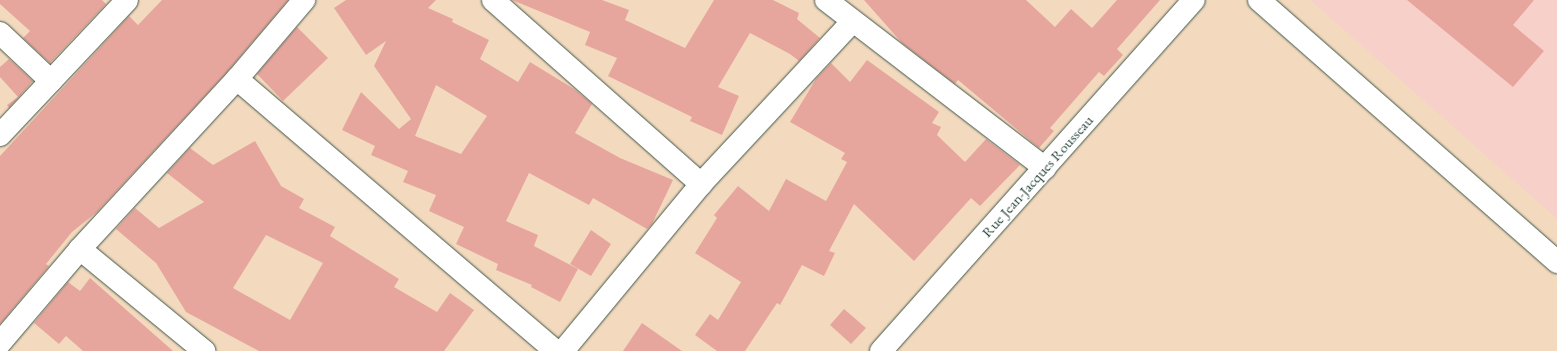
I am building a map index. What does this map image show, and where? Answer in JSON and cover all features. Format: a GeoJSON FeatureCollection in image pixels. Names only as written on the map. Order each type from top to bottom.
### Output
{"type":"FeatureCollection","features":[{"type":"Feature","properties":{"kind":"street"},"geometry":{"type":"LineString","coordinates":[[0,135],[127,0]]}},
{"type":"Feature","properties":{"kind":"street"},"geometry":{"type":"LineString","coordinates":[[0,343],[80,249],[237,79],[304,0]]}},
{"type":"Feature","properties":{"kind":"street"},"geometry":{"type":"LineString","coordinates":[[493,0],[701,184]]}},
{"type":"Feature","properties":{"kind":"street"},"geometry":{"type":"LineString","coordinates":[[826,0],[852,22],[1045,168]]}},
{"type":"Feature","properties":{"kind":"street","name":"Rue Jean-Jacques Rousseau"},"geometry":{"type":"LineString","coordinates":[[881,351],[1194,0]]}},
{"type":"Feature","properties":{"kind":"street"},"geometry":{"type":"LineString","coordinates":[[1259,0],[1557,262]]}},
{"type":"Feature","properties":{"kind":"street"},"geometry":{"type":"LineString","coordinates":[[563,351],[701,184],[852,22]]}},
{"type":"Feature","properties":{"kind":"street"},"geometry":{"type":"LineString","coordinates":[[0,33],[51,81]]}},
{"type":"Feature","properties":{"kind":"street"},"geometry":{"type":"LineString","coordinates":[[237,79],[555,351]]}},
{"type":"Feature","properties":{"kind":"street"},"geometry":{"type":"LineString","coordinates":[[80,249],[204,351]]}},
{"type":"Feature","properties":{"kind":"shaded area"},"geometry":{"type":"Polygon","coordinates":[[[1310,0],[1557,0],[1557,219],[1310,0]]]}},
{"type":"Feature","properties":{"kind":"building"},"geometry":{"type":"Polygon","coordinates":[[[0,0],[102,0],[106,4],[50,63],[23,38],[30,31],[0,4],[0,0]]]}},
{"type":"Feature","properties":{"kind":"building"},"geometry":{"type":"Polygon","coordinates":[[[162,0],[288,0],[228,71],[97,212],[72,232],[46,264],[49,266],[0,324],[0,156],[129,16],[138,25],[162,0]]]}},
{"type":"Feature","properties":{"kind":"building"},"geometry":{"type":"Polygon","coordinates":[[[346,0],[436,0],[428,8],[453,19],[452,22],[489,40],[480,59],[518,82],[530,62],[574,89],[592,104],[575,133],[620,158],[673,180],[652,224],[647,229],[593,198],[589,205],[529,173],[506,221],[538,235],[534,246],[578,269],[560,302],[531,287],[532,285],[496,270],[498,264],[456,244],[464,227],[429,211],[436,195],[403,182],[408,171],[371,155],[375,146],[342,130],[361,92],[399,129],[411,119],[374,66],[386,41],[366,55],[334,8],[346,0]],[[436,85],[415,136],[461,154],[487,116],[436,85]]]}},
{"type":"Feature","properties":{"kind":"building"},"geometry":{"type":"Polygon","coordinates":[[[512,0],[602,0],[629,10],[625,20],[685,48],[714,0],[773,0],[799,13],[797,19],[820,38],[799,61],[790,54],[750,33],[718,87],[739,96],[722,135],[690,121],[692,117],[608,76],[617,58],[585,45],[590,32],[512,0]]]}},
{"type":"Feature","properties":{"kind":"building"},"geometry":{"type":"Polygon","coordinates":[[[864,0],[1026,0],[1055,27],[1071,9],[1092,28],[1117,0],[1160,0],[1117,49],[1123,55],[1104,76],[1099,72],[1050,128],[1054,131],[1039,148],[958,80],[955,84],[902,43],[864,0]]]}},
{"type":"Feature","properties":{"kind":"building"},"geometry":{"type":"Polygon","coordinates":[[[1407,0],[1534,0],[1513,25],[1544,51],[1513,87],[1407,0]]]}},
{"type":"Feature","properties":{"kind":"building"},"geometry":{"type":"Polygon","coordinates":[[[297,27],[328,58],[283,101],[257,74],[297,27]]]}},
{"type":"Feature","properties":{"kind":"building"},"geometry":{"type":"Polygon","coordinates":[[[9,59],[33,81],[9,108],[7,105],[18,97],[0,77],[0,67],[9,59]]]}},
{"type":"Feature","properties":{"kind":"building"},"geometry":{"type":"Polygon","coordinates":[[[867,60],[939,112],[932,123],[941,127],[937,135],[965,162],[986,139],[1020,165],[980,206],[971,198],[914,261],[854,204],[829,251],[835,253],[824,276],[802,265],[780,305],[777,303],[745,351],[717,351],[695,335],[710,314],[718,320],[741,282],[695,253],[717,218],[714,215],[738,186],[769,211],[786,179],[826,201],[847,162],[841,159],[845,153],[790,122],[816,79],[831,63],[850,82],[867,60]]]}},
{"type":"Feature","properties":{"kind":"building"},"geometry":{"type":"Polygon","coordinates":[[[255,141],[281,186],[304,199],[299,208],[335,227],[330,236],[399,279],[394,287],[437,312],[450,293],[474,310],[444,351],[259,351],[186,312],[156,263],[116,229],[135,208],[159,228],[204,202],[167,173],[190,148],[213,165],[255,141]],[[266,235],[233,288],[290,320],[323,263],[266,235]]]}},
{"type":"Feature","properties":{"kind":"building"},"geometry":{"type":"Polygon","coordinates":[[[591,230],[611,244],[591,276],[570,264],[591,230]]]}},
{"type":"Feature","properties":{"kind":"building"},"geometry":{"type":"Polygon","coordinates":[[[90,278],[173,351],[83,351],[66,336],[59,344],[34,323],[68,282],[80,291],[90,278]]]}},
{"type":"Feature","properties":{"kind":"building"},"geometry":{"type":"Polygon","coordinates":[[[844,309],[866,328],[851,344],[830,325],[844,309]]]}},
{"type":"Feature","properties":{"kind":"building"},"geometry":{"type":"Polygon","coordinates":[[[642,323],[682,351],[623,351],[642,323]]]}}]}
